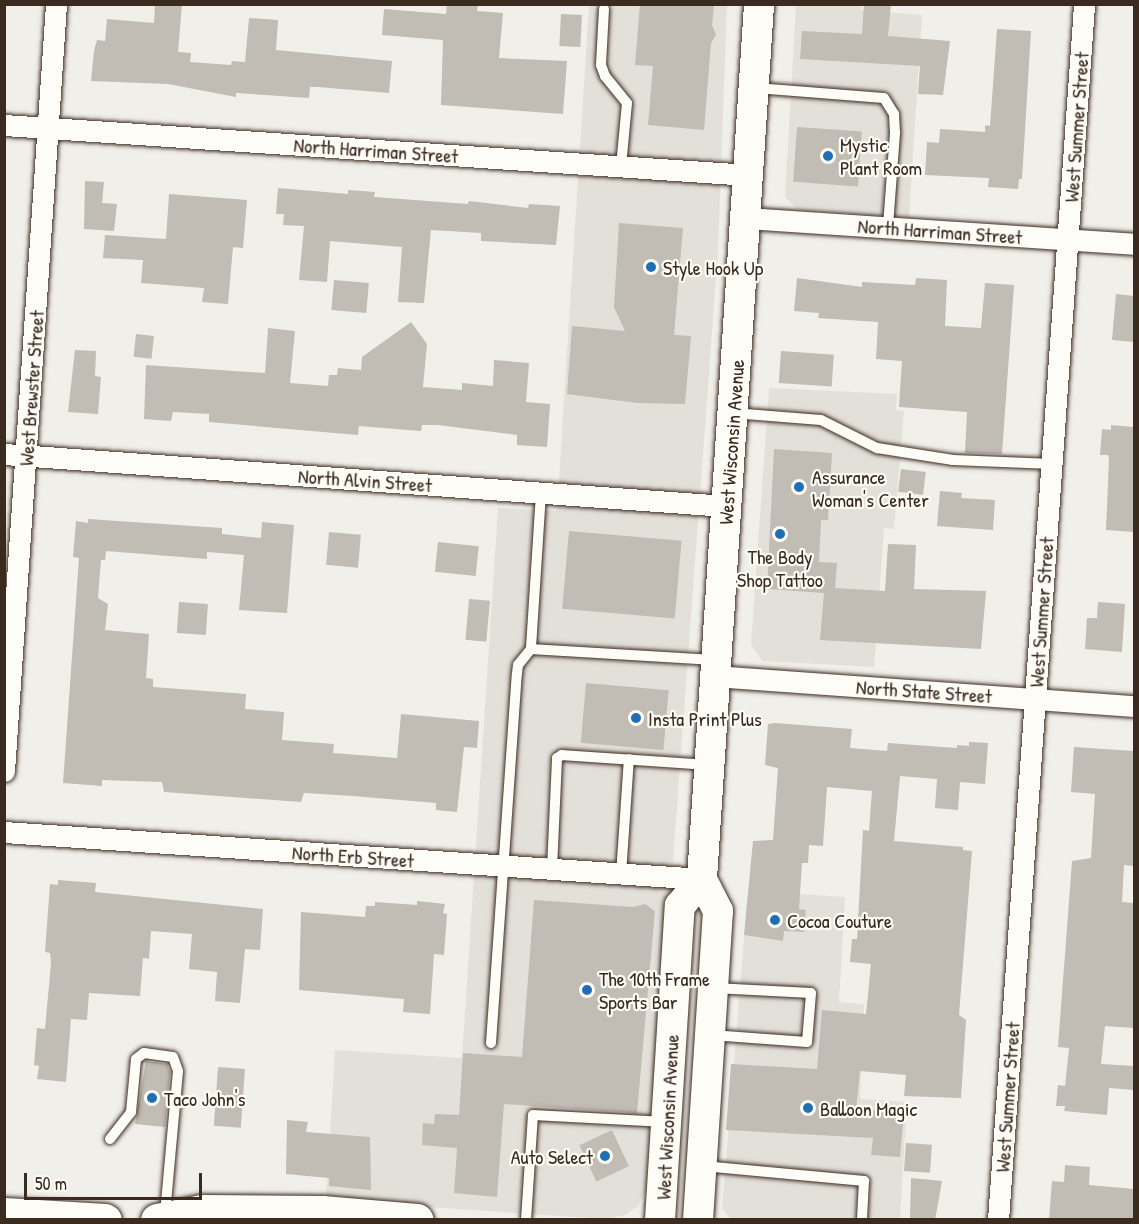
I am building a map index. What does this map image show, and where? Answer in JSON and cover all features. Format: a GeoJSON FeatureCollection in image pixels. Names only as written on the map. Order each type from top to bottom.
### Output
{"type":"FeatureCollection","features":[{"type":"Feature","properties":{"kind":"main road","name":"West Wisconsin Avenue"},"geometry":{"type":"LineString","coordinates":[[698,1220],[718,911],[702,879],[759,4]]}},
{"type":"Feature","properties":{"kind":"main road","name":"West Wisconsin Avenue"},"geometry":{"type":"LineString","coordinates":[[660,1220],[680,906],[702,879]]}},
{"type":"Feature","properties":{"kind":"main road"},"geometry":{"type":"LineString","coordinates":[[162,1219],[202,1210],[417,1220]]}},
{"type":"Feature","properties":{"kind":"main road"},"geometry":{"type":"LineString","coordinates":[[4,1214],[105,1220]]}},
{"type":"Feature","properties":{"kind":"street","name":"West Brewster Street"},"geometry":{"type":"LineString","coordinates":[[4,771],[56,4]]}},
{"type":"Feature","properties":{"kind":"street","name":"West Summer Street"},"geometry":{"type":"LineString","coordinates":[[998,1220],[1084,4]]}},
{"type":"Feature","properties":{"kind":"street","name":"North Harriman Street"},"geometry":{"type":"LineString","coordinates":[[4,124],[748,175]]}},
{"type":"Feature","properties":{"kind":"street","name":"North Harriman Street"},"geometry":{"type":"LineString","coordinates":[[746,218],[1134,244]]}},
{"type":"Feature","properties":{"kind":"street","name":"North Alvin Street"},"geometry":{"type":"LineString","coordinates":[[4,454],[726,506]]}},
{"type":"Feature","properties":{"kind":"street","name":"North State Street"},"geometry":{"type":"LineString","coordinates":[[715,668],[1035,699],[1134,706]]}},
{"type":"Feature","properties":{"kind":"street","name":"North Erb Street"},"geometry":{"type":"LineString","coordinates":[[4,832],[702,879]]}},
{"type":"Feature","properties":{"kind":"lane"},"geometry":{"type":"LineString","coordinates":[[604,9],[601,65],[605,76],[627,103],[621,166]]}},
{"type":"Feature","properties":{"kind":"lane"},"geometry":{"type":"LineString","coordinates":[[753,88],[884,98],[894,114],[895,133],[888,227]]}},
{"type":"Feature","properties":{"kind":"lane"},"geometry":{"type":"LineString","coordinates":[[733,413],[821,420],[877,448],[953,460],[1053,464]]}},
{"type":"Feature","properties":{"kind":"lane"},"geometry":{"type":"LineString","coordinates":[[491,1043],[518,665],[531,649],[542,493]]}},
{"type":"Feature","properties":{"kind":"lane"},"geometry":{"type":"LineString","coordinates":[[531,649],[715,668]]}},
{"type":"Feature","properties":{"kind":"lane"},"geometry":{"type":"LineString","coordinates":[[552,869],[557,758],[562,755],[710,765]]}},
{"type":"Feature","properties":{"kind":"lane"},"geometry":{"type":"LineString","coordinates":[[621,875],[629,759]]}},
{"type":"Feature","properties":{"kind":"lane"},"geometry":{"type":"LineString","coordinates":[[710,1035],[807,1042],[808,1032],[811,993],[714,988]]}},
{"type":"Feature","properties":{"kind":"lane"},"geometry":{"type":"LineString","coordinates":[[110,1139],[131,1112],[136,1059],[144,1053],[173,1057],[178,1071],[162,1219]]}},
{"type":"Feature","properties":{"kind":"lane"},"geometry":{"type":"LineString","coordinates":[[526,1220],[533,1115],[666,1122]]}},
{"type":"Feature","properties":{"kind":"lane"},"geometry":{"type":"LineString","coordinates":[[702,1166],[864,1181],[862,1220]]}},
{"type":"Feature","properties":{"kind":"shaded area"},"geometry":{"type":"Polygon","coordinates":[[[589,5],[727,5],[718,251],[649,1185],[638,1206],[625,1215],[605,1219],[326,1200],[335,1050],[462,1058],[498,508],[557,511],[589,5]]]}},
{"type":"Feature","properties":{"kind":"shaded area"},"geometry":{"type":"Polygon","coordinates":[[[796,5],[861,5],[861,10],[922,15],[909,218],[797,209],[785,197],[796,5]]]}},
{"type":"Feature","properties":{"kind":"shaded area"},"geometry":{"type":"Polygon","coordinates":[[[769,388],[897,394],[896,410],[904,411],[894,529],[884,528],[874,667],[762,661],[751,644],[769,388]]]}},
{"type":"Feature","properties":{"kind":"shaded area"},"geometry":{"type":"Polygon","coordinates":[[[748,891],[845,897],[839,1002],[864,1004],[860,1099],[907,1102],[900,1219],[731,1219],[722,1209],[748,891]]]}},
{"type":"Feature","properties":{"kind":"building"},"geometry":{"type":"Polygon","coordinates":[[[155,4],[182,4],[178,52],[191,53],[190,62],[231,65],[232,61],[245,62],[249,18],[278,20],[276,50],[392,61],[389,93],[310,87],[309,98],[236,93],[236,97],[168,84],[91,81],[94,51],[97,40],[105,41],[107,19],[154,23],[155,4]]]}},
{"type":"Feature","properties":{"kind":"building"},"geometry":{"type":"Polygon","coordinates":[[[447,4],[478,4],[477,11],[503,13],[499,58],[567,61],[563,114],[441,105],[443,40],[382,35],[384,9],[446,14],[447,4]]]}},
{"type":"Feature","properties":{"kind":"building"},"geometry":{"type":"Polygon","coordinates":[[[640,4],[714,4],[712,25],[716,35],[711,43],[704,130],[648,125],[653,66],[635,65],[640,4]]]}},
{"type":"Feature","properties":{"kind":"building"},"geometry":{"type":"Polygon","coordinates":[[[864,4],[891,4],[888,36],[950,41],[943,95],[918,94],[920,66],[800,59],[802,31],[862,34],[864,4]]]}},
{"type":"Feature","properties":{"kind":"building"},"geometry":{"type":"Polygon","coordinates":[[[561,14],[582,15],[580,47],[559,46],[561,14]]]}},
{"type":"Feature","properties":{"kind":"building"},"geometry":{"type":"Polygon","coordinates":[[[997,29],[1031,31],[1022,179],[1019,179],[1018,189],[988,187],[989,178],[925,175],[927,142],[939,143],[940,129],[985,132],[985,125],[990,126],[997,29]]]}},
{"type":"Feature","properties":{"kind":"building","name":"Mystic Plant Room"},"geometry":{"type":"Polygon","coordinates":[[[797,127],[862,132],[858,186],[793,182],[797,127]]]}},
{"type":"Feature","properties":{"kind":"building"},"geometry":{"type":"Polygon","coordinates":[[[85,181],[104,182],[102,203],[117,204],[114,231],[84,229],[85,181]]]}},
{"type":"Feature","properties":{"kind":"building"},"geometry":{"type":"Polygon","coordinates":[[[278,188],[348,194],[348,190],[375,192],[374,197],[468,204],[469,201],[528,208],[529,204],[560,206],[556,245],[481,241],[481,233],[431,230],[424,303],[398,302],[402,247],[330,241],[327,282],[299,280],[304,226],[283,225],[284,214],[276,214],[278,188]]]}},
{"type":"Feature","properties":{"kind":"building"},"geometry":{"type":"Polygon","coordinates":[[[169,194],[247,200],[243,248],[233,247],[228,304],[202,302],[204,288],[141,283],[143,260],[103,258],[105,235],[166,239],[169,194]]]}},
{"type":"Feature","properties":{"kind":"building"},"geometry":{"type":"Polygon","coordinates":[[[619,223],[683,228],[674,335],[691,336],[685,404],[637,403],[567,394],[572,326],[625,331],[614,307],[619,223]]]}},
{"type":"Feature","properties":{"kind":"building"},"geometry":{"type":"Polygon","coordinates":[[[797,278],[862,287],[862,282],[915,285],[916,278],[947,280],[945,326],[981,328],[985,283],[1014,285],[1002,454],[965,453],[967,412],[899,407],[902,361],[876,359],[878,322],[818,318],[819,313],[794,311],[797,278]]]}},
{"type":"Feature","properties":{"kind":"building"},"geometry":{"type":"Polygon","coordinates":[[[334,280],[369,283],[366,313],[331,310],[334,280]]]}},
{"type":"Feature","properties":{"kind":"building"},"geometry":{"type":"Polygon","coordinates":[[[1116,294],[1134,296],[1134,342],[1112,340],[1116,294]]]}},
{"type":"Feature","properties":{"kind":"building"},"geometry":{"type":"Polygon","coordinates":[[[411,322],[427,344],[423,387],[462,390],[462,383],[493,386],[494,360],[529,363],[526,402],[550,404],[547,447],[517,445],[517,435],[438,425],[422,425],[421,431],[359,426],[358,435],[209,422],[209,414],[173,412],[171,421],[144,419],[146,365],[265,373],[268,328],[295,331],[290,383],[328,386],[329,375],[337,375],[338,368],[361,370],[362,357],[411,322]]]}},
{"type":"Feature","properties":{"kind":"building"},"geometry":{"type":"Polygon","coordinates":[[[136,334],[154,336],[151,359],[134,357],[136,334]]]}},
{"type":"Feature","properties":{"kind":"building"},"geometry":{"type":"Polygon","coordinates":[[[75,350],[96,351],[95,376],[101,377],[98,414],[68,412],[75,350]]]}},
{"type":"Feature","properties":{"kind":"building"},"geometry":{"type":"Polygon","coordinates":[[[781,351],[834,355],[832,387],[779,383],[781,351]]]}},
{"type":"Feature","properties":{"kind":"building"},"geometry":{"type":"Polygon","coordinates":[[[1111,425],[1134,427],[1134,532],[1106,530],[1109,459],[1108,455],[1100,455],[1102,429],[1111,430],[1111,425]]]}},
{"type":"Feature","properties":{"kind":"building"},"geometry":{"type":"Polygon","coordinates":[[[774,449],[832,453],[828,520],[821,520],[819,562],[837,563],[835,588],[885,591],[888,544],[916,545],[914,589],[986,591],[981,649],[820,640],[824,593],[767,589],[774,449]]]}},
{"type":"Feature","properties":{"kind":"building"},"geometry":{"type":"Polygon","coordinates":[[[901,469],[926,472],[923,495],[898,492],[901,469]]]}},
{"type":"Feature","properties":{"kind":"building"},"geometry":{"type":"Polygon","coordinates":[[[940,491],[962,493],[961,498],[995,500],[993,530],[937,526],[940,491]]]}},
{"type":"Feature","properties":{"kind":"building"},"geometry":{"type":"Polygon","coordinates":[[[88,519],[222,528],[222,534],[261,538],[262,522],[294,525],[287,613],[239,610],[244,555],[207,552],[207,559],[106,551],[105,560],[101,560],[98,598],[108,604],[105,630],[149,634],[146,678],[153,679],[153,687],[246,694],[245,709],[284,712],[282,740],[334,744],[333,753],[397,758],[401,714],[479,721],[477,748],[464,747],[457,812],[436,810],[436,803],[353,796],[304,793],[301,802],[164,792],[162,782],[102,780],[102,786],[63,783],[79,558],[73,557],[76,521],[88,523],[88,519]]]}},
{"type":"Feature","properties":{"kind":"building"},"geometry":{"type":"Polygon","coordinates":[[[569,531],[682,541],[675,619],[562,609],[569,531]]]}},
{"type":"Feature","properties":{"kind":"building"},"geometry":{"type":"Polygon","coordinates":[[[329,532],[361,535],[358,568],[326,565],[329,532]]]}},
{"type":"Feature","properties":{"kind":"building"},"geometry":{"type":"Polygon","coordinates":[[[438,542],[479,546],[476,576],[435,572],[438,542]]]}},
{"type":"Feature","properties":{"kind":"building"},"geometry":{"type":"Polygon","coordinates":[[[469,599],[490,601],[486,642],[465,640],[469,599]]]}},
{"type":"Feature","properties":{"kind":"building"},"geometry":{"type":"Polygon","coordinates":[[[179,602],[208,604],[206,635],[177,633],[179,602]]]}},
{"type":"Feature","properties":{"kind":"building"},"geometry":{"type":"Polygon","coordinates":[[[1098,602],[1125,604],[1122,652],[1085,649],[1087,618],[1097,618],[1098,602]]]}},
{"type":"Feature","properties":{"kind":"building"},"geometry":{"type":"Polygon","coordinates":[[[586,683],[669,690],[663,750],[581,743],[586,683]]]}},
{"type":"Feature","properties":{"kind":"building"},"geometry":{"type":"Polygon","coordinates":[[[768,724],[852,729],[850,748],[887,751],[888,743],[957,748],[957,745],[969,746],[969,742],[988,743],[985,784],[960,782],[958,810],[935,808],[937,779],[900,776],[894,841],[963,847],[963,850],[972,851],[959,1015],[966,1020],[961,1098],[904,1096],[906,1075],[860,1071],[856,1109],[904,1113],[900,1157],[871,1155],[873,1138],[726,1130],[731,1064],[817,1069],[822,1010],[866,1014],[871,964],[850,962],[852,939],[857,939],[863,830],[869,831],[872,791],[827,787],[823,846],[809,845],[808,863],[802,863],[799,909],[806,910],[804,932],[784,931],[783,941],[744,935],[753,841],[773,840],[778,768],[765,765],[768,724]]]}},
{"type":"Feature","properties":{"kind":"building"},"geometry":{"type":"Polygon","coordinates":[[[1074,747],[1134,751],[1134,866],[1124,865],[1122,902],[1134,903],[1134,1028],[1105,1026],[1101,1064],[1134,1066],[1134,1090],[1109,1088],[1107,1115],[1064,1111],[1065,1106],[1056,1106],[1058,1085],[1065,1086],[1069,1048],[1058,1047],[1072,861],[1091,858],[1095,794],[1071,792],[1074,747]]]}},
{"type":"Feature","properties":{"kind":"building"},"geometry":{"type":"Polygon","coordinates":[[[58,880],[96,883],[95,892],[263,909],[260,950],[245,949],[240,1003],[215,1001],[217,972],[189,969],[192,934],[151,931],[149,959],[143,958],[140,996],[89,993],[87,1020],[71,1019],[66,1082],[37,1079],[39,1066],[34,1065],[37,1028],[45,1029],[51,963],[50,953],[45,952],[50,884],[58,885],[58,880]]]}},
{"type":"Feature","properties":{"kind":"building"},"geometry":{"type":"Polygon","coordinates":[[[534,900],[633,907],[645,904],[655,911],[637,1113],[504,1104],[497,1197],[454,1193],[457,1148],[422,1145],[423,1123],[434,1124],[435,1114],[459,1115],[463,1053],[522,1057],[534,900]]]}},
{"type":"Feature","properties":{"kind":"building"},"geometry":{"type":"Polygon","coordinates":[[[417,901],[445,904],[443,913],[447,914],[444,955],[434,954],[430,1014],[403,1012],[404,999],[299,990],[301,912],[365,917],[366,906],[375,906],[375,902],[417,905],[417,901]]]}},
{"type":"Feature","properties":{"kind":"building","name":"Taco John's"},"geometry":{"type":"Polygon","coordinates":[[[146,1061],[167,1064],[170,1072],[165,1127],[135,1124],[146,1061]]]}},
{"type":"Feature","properties":{"kind":"building"},"geometry":{"type":"Polygon","coordinates":[[[218,1067],[245,1069],[241,1128],[214,1126],[218,1067]]]}},
{"type":"Feature","properties":{"kind":"building"},"geometry":{"type":"Polygon","coordinates":[[[287,1120],[308,1122],[306,1132],[370,1137],[371,1190],[329,1186],[329,1178],[286,1174],[287,1120]]]}},
{"type":"Feature","properties":{"kind":"building","name":"Auto Select"},"geometry":{"type":"Polygon","coordinates":[[[612,1130],[629,1166],[596,1181],[579,1145],[612,1130]]]}},
{"type":"Feature","properties":{"kind":"building"},"geometry":{"type":"Polygon","coordinates":[[[906,1143],[932,1145],[930,1173],[904,1171],[906,1143]]]}},
{"type":"Feature","properties":{"kind":"building"},"geometry":{"type":"Polygon","coordinates":[[[1065,1165],[1090,1167],[1089,1185],[1134,1189],[1134,1220],[1049,1220],[1052,1181],[1064,1182],[1065,1165]]]}},
{"type":"Feature","properties":{"kind":"building"},"geometry":{"type":"Polygon","coordinates":[[[911,1178],[942,1181],[935,1220],[910,1220],[911,1178]]]}},
{"type":"Feature","properties":{"kind":"place","name":"Mystic Plant Room"},"geometry":{"type":"Point","coordinates":[828,156]}},
{"type":"Feature","properties":{"kind":"place","name":"Style Hook Up"},"geometry":{"type":"Point","coordinates":[651,267]}},
{"type":"Feature","properties":{"kind":"place","name":"Assurance Woman's Center"},"geometry":{"type":"Point","coordinates":[799,487]}},
{"type":"Feature","properties":{"kind":"place","name":"The Body Shop Tattoo"},"geometry":{"type":"Point","coordinates":[780,534]}},
{"type":"Feature","properties":{"kind":"place","name":"Insta Print Plus"},"geometry":{"type":"Point","coordinates":[636,718]}},
{"type":"Feature","properties":{"kind":"place","name":"Cocoa Couture"},"geometry":{"type":"Point","coordinates":[775,920]}},
{"type":"Feature","properties":{"kind":"place","name":"The 10th Frame Sports Bar"},"geometry":{"type":"Point","coordinates":[587,990]}},
{"type":"Feature","properties":{"kind":"place","name":"Taco John's"},"geometry":{"type":"Point","coordinates":[152,1098]}},
{"type":"Feature","properties":{"kind":"place","name":"Balloon Magic"},"geometry":{"type":"Point","coordinates":[808,1108]}},
{"type":"Feature","properties":{"kind":"place","name":"Auto Select"},"geometry":{"type":"Point","coordinates":[605,1156]}}]}
